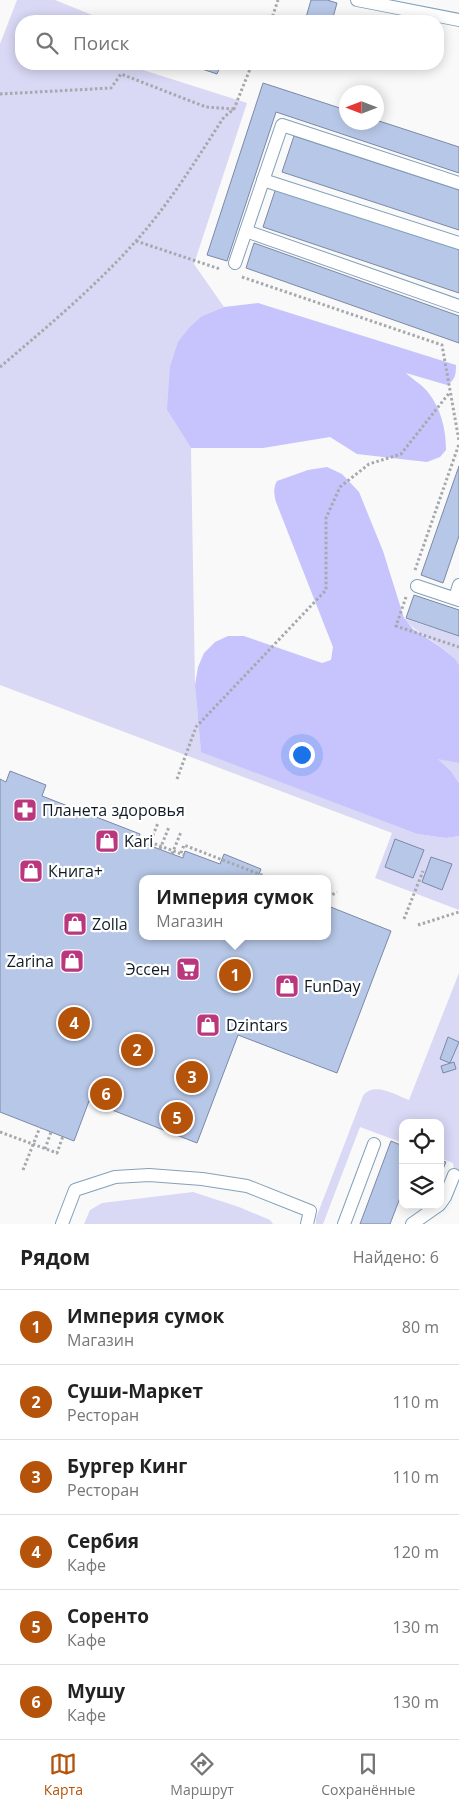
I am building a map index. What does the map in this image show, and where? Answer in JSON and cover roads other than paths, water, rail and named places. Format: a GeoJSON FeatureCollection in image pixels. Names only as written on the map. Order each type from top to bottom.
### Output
{"type":"FeatureCollection","features":[{"type":"Feature","properties":{"kind":"lane"},"geometry":{"type":"LineString","coordinates":[[357,0],[434,15]]}},
{"type":"Feature","properties":{"kind":"lane"},"geometry":{"type":"LineString","coordinates":[[444,17],[459,20]]}},
{"type":"Feature","properties":{"kind":"lane"},"geometry":{"type":"LineString","coordinates":[[234,271],[282,125],[459,183]]}},
{"type":"Feature","properties":{"kind":"lane"},"geometry":{"type":"LineString","coordinates":[[264,180],[459,243]]}},
{"type":"Feature","properties":{"kind":"lane"},"geometry":{"type":"LineString","coordinates":[[246,231],[459,306]]}},
{"type":"Feature","properties":{"kind":"lane"},"geometry":{"type":"LineString","coordinates":[[413,588],[457,599],[459,585]]}},
{"type":"Feature","properties":{"kind":"lane"},"geometry":{"type":"LineString","coordinates":[[344,1224],[374,1144]]}},
{"type":"Feature","properties":{"kind":"lane"},"geometry":{"type":"LineString","coordinates":[[62,1224],[75,1190],[115,1177],[149,1175],[202,1179],[247,1186],[310,1211],[307,1224]]}},
{"type":"Feature","properties":{"kind":"lane"},"geometry":{"type":"LineString","coordinates":[[444,1199],[454,1175]]}},
{"type":"Feature","properties":{"kind":"lane"},"geometry":{"type":"LineString","coordinates":[[412,1224],[434,1209]]}},
{"type":"Feature","properties":{"kind":"place","name":"Планета здоровья"},"geometry":{"type":"Point","coordinates":[25,810]}},
{"type":"Feature","properties":{"kind":"place","name":"Kari"},"geometry":{"type":"Point","coordinates":[107,841]}},
{"type":"Feature","properties":{"kind":"place","name":"Книга+"},"geometry":{"type":"Point","coordinates":[31,871]}},
{"type":"Feature","properties":{"kind":"place","name":"Zolla"},"geometry":{"type":"Point","coordinates":[75,924]}},
{"type":"Feature","properties":{"kind":"place","name":"Zarina"},"geometry":{"type":"Point","coordinates":[72,961]}},
{"type":"Feature","properties":{"kind":"place","name":"Эссен"},"geometry":{"type":"Point","coordinates":[188,969]}},
{"type":"Feature","properties":{"kind":"place","name":"Империя сумок"},"geometry":{"type":"Point","coordinates":[235,975]}},
{"type":"Feature","properties":{"kind":"place","name":"FunDay"},"geometry":{"type":"Point","coordinates":[287,986]}},
{"type":"Feature","properties":{"kind":"place","name":"Сербия"},"geometry":{"type":"Point","coordinates":[74,1023]}},
{"type":"Feature","properties":{"kind":"place","name":"Dzintars"},"geometry":{"type":"Point","coordinates":[208,1025]}},
{"type":"Feature","properties":{"kind":"place","name":"Суши-Маркет"},"geometry":{"type":"Point","coordinates":[137,1050]}},
{"type":"Feature","properties":{"kind":"place","name":"Бургер Кинг"},"geometry":{"type":"Point","coordinates":[192,1077]}},
{"type":"Feature","properties":{"kind":"place","name":"Мушу"},"geometry":{"type":"Point","coordinates":[106,1094]}},
{"type":"Feature","properties":{"kind":"place","name":"Соренто"},"geometry":{"type":"Point","coordinates":[177,1118]}}]}
